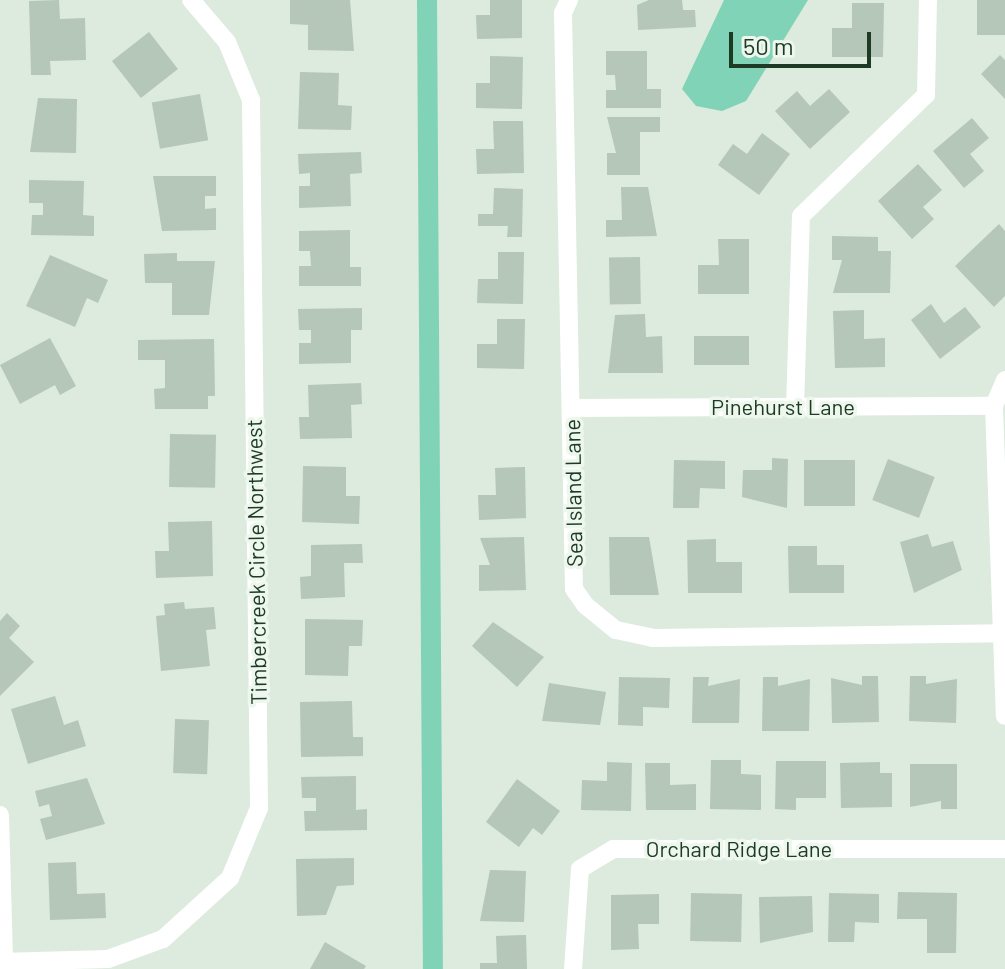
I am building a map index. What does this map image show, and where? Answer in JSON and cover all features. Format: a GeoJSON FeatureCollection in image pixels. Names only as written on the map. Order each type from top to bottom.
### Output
{"type":"FeatureCollection","features":[{"type":"Feature","properties":{"kind":"street","name":"Timbercreek Circle Northwest"},"geometry":{"type":"LineString","coordinates":[[2,962],[108,959],[170,935],[230,878],[259,808],[251,100],[227,42],[191,0]]}},
{"type":"Feature","properties":{"kind":"street","name":"Sea Island Lane"},"geometry":{"type":"LineString","coordinates":[[569,0],[563,13],[574,589],[616,630],[653,638],[1002,633]]}},
{"type":"Feature","properties":{"kind":"street"},"geometry":{"type":"LineString","coordinates":[[795,407],[801,216],[926,95],[928,0]]}},
{"type":"Feature","properties":{"kind":"street"},"geometry":{"type":"LineString","coordinates":[[1005,380],[994,406],[1002,475],[1005,716]]}},
{"type":"Feature","properties":{"kind":"street","name":"Pinehurst Lane"},"geometry":{"type":"LineString","coordinates":[[572,408],[994,406]]}},
{"type":"Feature","properties":{"kind":"street"},"geometry":{"type":"LineString","coordinates":[[0,815],[2,962]]}},
{"type":"Feature","properties":{"kind":"street","name":"Orchard Ridge Lane"},"geometry":{"type":"LineString","coordinates":[[573,969],[580,869],[613,849],[1005,849]]}},
{"type":"Feature","properties":{"kind":"shaded area"},"geometry":{"type":"Polygon","coordinates":[[[724,0],[808,0],[746,101],[722,111],[696,106],[682,89],[724,0]]]}},
{"type":"Feature","properties":{"kind":"building"},"geometry":{"type":"Polygon","coordinates":[[[59,0],[60,19],[85,18],[86,60],[50,61],[51,75],[31,75],[29,1],[59,0]]]}},
{"type":"Feature","properties":{"kind":"building"},"geometry":{"type":"Polygon","coordinates":[[[290,0],[350,0],[354,51],[308,50],[308,25],[290,24],[290,0]]]}},
{"type":"Feature","properties":{"kind":"building"},"geometry":{"type":"Polygon","coordinates":[[[490,0],[522,0],[522,38],[477,39],[476,15],[490,15],[490,0]]]}},
{"type":"Feature","properties":{"kind":"building"},"geometry":{"type":"Polygon","coordinates":[[[649,0],[682,0],[683,10],[695,10],[696,27],[638,30],[637,5],[649,0]]]}},
{"type":"Feature","properties":{"kind":"building"},"geometry":{"type":"Polygon","coordinates":[[[977,0],[1005,0],[1005,35],[977,35],[977,0]]]}},
{"type":"Feature","properties":{"kind":"building"},"geometry":{"type":"Polygon","coordinates":[[[852,3],[884,3],[883,57],[832,57],[832,28],[852,28],[852,3]]]}},
{"type":"Feature","properties":{"kind":"building"},"geometry":{"type":"Polygon","coordinates":[[[149,32],[178,69],[141,98],[112,61],[149,32]]]}},
{"type":"Feature","properties":{"kind":"building"},"geometry":{"type":"Polygon","coordinates":[[[606,51],[647,51],[647,89],[661,89],[661,108],[606,108],[606,90],[616,90],[615,75],[606,75],[606,51]]]}},
{"type":"Feature","properties":{"kind":"building"},"geometry":{"type":"Polygon","coordinates":[[[1000,55],[1005,60],[1005,99],[981,74],[1000,55]]]}},
{"type":"Feature","properties":{"kind":"building"},"geometry":{"type":"Polygon","coordinates":[[[490,56],[523,57],[522,109],[476,108],[476,83],[490,83],[490,56]]]}},
{"type":"Feature","properties":{"kind":"building"},"geometry":{"type":"Polygon","coordinates":[[[300,72],[339,73],[338,105],[352,106],[351,130],[298,129],[300,72]]]}},
{"type":"Feature","properties":{"kind":"building"},"geometry":{"type":"Polygon","coordinates":[[[829,89],[850,112],[810,149],[775,111],[797,91],[810,106],[829,89]]]}},
{"type":"Feature","properties":{"kind":"building"},"geometry":{"type":"Polygon","coordinates":[[[200,94],[208,140],[160,149],[152,103],[200,94]]]}},
{"type":"Feature","properties":{"kind":"building"},"geometry":{"type":"Polygon","coordinates":[[[38,98],[77,99],[76,153],[30,152],[38,98]]]}},
{"type":"Feature","properties":{"kind":"building"},"geometry":{"type":"Polygon","coordinates":[[[607,117],[660,117],[660,132],[640,132],[640,175],[607,175],[607,153],[616,153],[607,117]]]}},
{"type":"Feature","properties":{"kind":"building"},"geometry":{"type":"Polygon","coordinates":[[[972,118],[989,138],[970,154],[984,171],[964,188],[933,151],[972,118]]]}},
{"type":"Feature","properties":{"kind":"building"},"geometry":{"type":"Polygon","coordinates":[[[493,121],[523,121],[524,173],[477,174],[476,149],[494,149],[493,121]]]}},
{"type":"Feature","properties":{"kind":"building"},"geometry":{"type":"Polygon","coordinates":[[[762,133],[790,154],[759,195],[718,165],[733,144],[747,154],[762,133]]]}},
{"type":"Feature","properties":{"kind":"building"},"geometry":{"type":"Polygon","coordinates":[[[361,152],[362,173],[350,174],[351,206],[299,208],[299,186],[310,186],[310,173],[299,174],[298,154],[361,152]]]}},
{"type":"Feature","properties":{"kind":"building"},"geometry":{"type":"Polygon","coordinates":[[[918,164],[942,190],[923,207],[934,219],[912,239],[878,201],[918,164]]]}},
{"type":"Feature","properties":{"kind":"building"},"geometry":{"type":"Polygon","coordinates":[[[153,176],[216,176],[216,196],[205,196],[205,209],[216,208],[216,230],[162,231],[153,176]]]}},
{"type":"Feature","properties":{"kind":"building"},"geometry":{"type":"Polygon","coordinates":[[[29,180],[84,181],[83,215],[94,216],[94,236],[31,235],[32,215],[43,215],[43,203],[29,203],[29,180]]]}},
{"type":"Feature","properties":{"kind":"building"},"geometry":{"type":"Polygon","coordinates":[[[621,187],[648,187],[657,236],[606,237],[606,220],[622,220],[621,187]]]}},
{"type":"Feature","properties":{"kind":"building"},"geometry":{"type":"Polygon","coordinates":[[[494,188],[523,189],[522,237],[507,237],[508,226],[478,226],[478,214],[493,214],[494,188]]]}},
{"type":"Feature","properties":{"kind":"building"},"geometry":{"type":"Polygon","coordinates":[[[999,224],[1005,231],[1005,296],[994,307],[955,266],[999,224]]]}},
{"type":"Feature","properties":{"kind":"building"},"geometry":{"type":"Polygon","coordinates":[[[350,230],[350,267],[361,267],[361,286],[299,286],[299,266],[311,266],[310,251],[299,251],[299,231],[350,230]]]}},
{"type":"Feature","properties":{"kind":"building"},"geometry":{"type":"Polygon","coordinates":[[[832,236],[878,237],[878,251],[891,251],[890,293],[833,293],[842,260],[832,260],[832,236]]]}},
{"type":"Feature","properties":{"kind":"building"},"geometry":{"type":"Polygon","coordinates":[[[718,239],[749,239],[749,294],[698,294],[698,265],[719,265],[718,239]]]}},
{"type":"Feature","properties":{"kind":"building"},"geometry":{"type":"Polygon","coordinates":[[[498,252],[524,252],[523,304],[477,303],[478,279],[498,279],[498,252]]]}},
{"type":"Feature","properties":{"kind":"building"},"geometry":{"type":"Polygon","coordinates":[[[177,253],[177,261],[215,261],[209,315],[172,315],[172,283],[145,283],[144,254],[177,253]]]}},
{"type":"Feature","properties":{"kind":"building"},"geometry":{"type":"Polygon","coordinates":[[[50,255],[108,280],[98,303],[87,298],[75,327],[26,306],[50,255]]]}},
{"type":"Feature","properties":{"kind":"building"},"geometry":{"type":"Polygon","coordinates":[[[640,257],[641,304],[610,305],[609,258],[640,257]]]}},
{"type":"Feature","properties":{"kind":"building"},"geometry":{"type":"Polygon","coordinates":[[[931,304],[944,323],[965,307],[981,327],[940,359],[911,320],[931,304]]]}},
{"type":"Feature","properties":{"kind":"building"},"geometry":{"type":"Polygon","coordinates":[[[362,308],[362,330],[351,330],[351,363],[299,364],[299,343],[311,343],[311,330],[299,330],[298,309],[362,308]]]}},
{"type":"Feature","properties":{"kind":"building"},"geometry":{"type":"Polygon","coordinates":[[[864,310],[864,339],[885,338],[885,367],[835,368],[833,311],[864,310]]]}},
{"type":"Feature","properties":{"kind":"building"},"geometry":{"type":"Polygon","coordinates":[[[645,314],[646,337],[662,336],[663,373],[608,373],[615,315],[645,314]]]}},
{"type":"Feature","properties":{"kind":"building"},"geometry":{"type":"Polygon","coordinates":[[[497,319],[525,319],[524,369],[477,368],[477,344],[497,344],[497,319]]]}},
{"type":"Feature","properties":{"kind":"building"},"geometry":{"type":"Polygon","coordinates":[[[694,336],[749,336],[749,365],[694,365],[694,336]]]}},
{"type":"Feature","properties":{"kind":"building"},"geometry":{"type":"Polygon","coordinates":[[[50,338],[76,386],[60,395],[55,385],[20,404],[0,365],[50,338]]]}},
{"type":"Feature","properties":{"kind":"building"},"geometry":{"type":"Polygon","coordinates":[[[214,339],[215,396],[208,396],[208,409],[155,409],[154,389],[165,388],[165,360],[138,360],[138,340],[214,339]]]}},
{"type":"Feature","properties":{"kind":"building"},"geometry":{"type":"Polygon","coordinates":[[[361,383],[362,404],[351,405],[352,438],[300,439],[299,417],[309,417],[308,385],[361,383]]]}},
{"type":"Feature","properties":{"kind":"building"},"geometry":{"type":"Polygon","coordinates":[[[170,434],[216,435],[215,488],[169,487],[170,434]]]}},
{"type":"Feature","properties":{"kind":"building"},"geometry":{"type":"Polygon","coordinates":[[[772,458],[788,459],[787,508],[742,497],[743,470],[772,470],[772,458]]]}},
{"type":"Feature","properties":{"kind":"building"},"geometry":{"type":"Polygon","coordinates":[[[888,459],[935,477],[919,518],[872,500],[888,459]]]}},
{"type":"Feature","properties":{"kind":"building"},"geometry":{"type":"Polygon","coordinates":[[[674,460],[725,461],[725,489],[700,488],[699,508],[673,508],[674,460]]]}},
{"type":"Feature","properties":{"kind":"building"},"geometry":{"type":"Polygon","coordinates":[[[804,460],[855,460],[855,506],[804,506],[804,460]]]}},
{"type":"Feature","properties":{"kind":"building"},"geometry":{"type":"Polygon","coordinates":[[[303,466],[346,467],[346,496],[360,496],[359,524],[302,522],[303,466]]]}},
{"type":"Feature","properties":{"kind":"building"},"geometry":{"type":"Polygon","coordinates":[[[525,467],[526,518],[479,520],[478,495],[496,495],[495,468],[525,467]]]}},
{"type":"Feature","properties":{"kind":"building"},"geometry":{"type":"Polygon","coordinates":[[[212,521],[213,576],[156,578],[155,551],[169,551],[168,522],[212,521]]]}},
{"type":"Feature","properties":{"kind":"building"},"geometry":{"type":"Polygon","coordinates":[[[928,534],[932,547],[953,541],[962,570],[914,593],[900,542],[928,534]]]}},
{"type":"Feature","properties":{"kind":"building"},"geometry":{"type":"Polygon","coordinates":[[[524,537],[526,590],[479,591],[479,565],[490,565],[480,538],[524,537]]]}},
{"type":"Feature","properties":{"kind":"building"},"geometry":{"type":"Polygon","coordinates":[[[609,537],[649,537],[659,595],[610,595],[609,537]]]}},
{"type":"Feature","properties":{"kind":"building"},"geometry":{"type":"Polygon","coordinates":[[[716,539],[716,562],[742,562],[742,593],[688,593],[687,540],[716,539]]]}},
{"type":"Feature","properties":{"kind":"building"},"geometry":{"type":"Polygon","coordinates":[[[362,544],[363,563],[344,563],[345,597],[301,599],[300,577],[311,576],[311,545],[362,544]]]}},
{"type":"Feature","properties":{"kind":"building"},"geometry":{"type":"Polygon","coordinates":[[[788,546],[817,546],[817,565],[844,565],[844,593],[789,593],[788,546]]]}},
{"type":"Feature","properties":{"kind":"building"},"geometry":{"type":"Polygon","coordinates":[[[184,602],[185,609],[214,607],[216,629],[206,630],[210,666],[161,671],[156,616],[165,615],[164,604],[184,602]]]}},
{"type":"Feature","properties":{"kind":"building"},"geometry":{"type":"Polygon","coordinates":[[[7,613],[20,626],[9,638],[34,662],[0,696],[0,621],[7,613]]]}},
{"type":"Feature","properties":{"kind":"building"},"geometry":{"type":"Polygon","coordinates":[[[305,619],[363,620],[362,646],[349,646],[348,676],[305,675],[305,619]]]}},
{"type":"Feature","properties":{"kind":"building"},"geometry":{"type":"Polygon","coordinates":[[[493,622],[544,657],[517,687],[472,646],[493,622]]]}},
{"type":"Feature","properties":{"kind":"building"},"geometry":{"type":"Polygon","coordinates":[[[862,676],[878,676],[879,722],[832,723],[831,678],[862,685],[862,676]]]}},
{"type":"Feature","properties":{"kind":"building"},"geometry":{"type":"Polygon","coordinates":[[[910,676],[926,676],[926,684],[957,679],[956,723],[909,721],[910,676]]]}},
{"type":"Feature","properties":{"kind":"building"},"geometry":{"type":"Polygon","coordinates":[[[619,677],[670,678],[669,708],[643,707],[643,726],[618,725],[619,677]]]}},
{"type":"Feature","properties":{"kind":"building"},"geometry":{"type":"Polygon","coordinates":[[[693,677],[709,677],[708,686],[740,679],[739,723],[692,723],[693,677]]]}},
{"type":"Feature","properties":{"kind":"building"},"geometry":{"type":"Polygon","coordinates":[[[763,677],[778,677],[778,686],[810,679],[809,731],[762,731],[763,677]]]}},
{"type":"Feature","properties":{"kind":"building"},"geometry":{"type":"Polygon","coordinates":[[[549,683],[606,692],[600,725],[542,721],[549,683]]]}},
{"type":"Feature","properties":{"kind":"building"},"geometry":{"type":"Polygon","coordinates":[[[55,696],[64,725],[78,720],[86,746],[28,764],[11,709],[55,696]]]}},
{"type":"Feature","properties":{"kind":"building"},"geometry":{"type":"Polygon","coordinates":[[[352,701],[353,737],[363,737],[363,756],[301,757],[300,702],[352,701]]]}},
{"type":"Feature","properties":{"kind":"building"},"geometry":{"type":"Polygon","coordinates":[[[175,719],[209,720],[207,774],[173,773],[175,719]]]}},
{"type":"Feature","properties":{"kind":"building"},"geometry":{"type":"Polygon","coordinates":[[[711,760],[741,760],[741,774],[761,775],[761,810],[710,809],[711,760]]]}},
{"type":"Feature","properties":{"kind":"building"},"geometry":{"type":"Polygon","coordinates":[[[776,761],[826,761],[826,798],[796,798],[796,810],[775,809],[776,761]]]}},
{"type":"Feature","properties":{"kind":"building"},"geometry":{"type":"Polygon","coordinates":[[[607,762],[632,763],[631,811],[581,810],[582,780],[607,781],[607,762]]]}},
{"type":"Feature","properties":{"kind":"building"},"geometry":{"type":"Polygon","coordinates":[[[880,762],[880,773],[892,773],[892,807],[841,808],[840,763],[880,762]]]}},
{"type":"Feature","properties":{"kind":"building"},"geometry":{"type":"Polygon","coordinates":[[[645,763],[670,763],[670,785],[696,784],[696,810],[646,810],[645,763]]]}},
{"type":"Feature","properties":{"kind":"building"},"geometry":{"type":"Polygon","coordinates":[[[910,764],[957,764],[957,809],[941,809],[941,801],[910,807],[910,764]]]}},
{"type":"Feature","properties":{"kind":"building"},"geometry":{"type":"Polygon","coordinates":[[[356,776],[356,810],[367,809],[367,830],[305,831],[304,811],[316,811],[316,798],[302,798],[301,777],[356,776]]]}},
{"type":"Feature","properties":{"kind":"building"},"geometry":{"type":"Polygon","coordinates":[[[87,778],[105,824],[46,840],[40,819],[52,816],[49,804],[39,807],[35,791],[87,778]]]}},
{"type":"Feature","properties":{"kind":"building"},"geometry":{"type":"Polygon","coordinates":[[[517,779],[560,811],[542,835],[533,828],[519,847],[486,822],[517,779]]]}},
{"type":"Feature","properties":{"kind":"building"},"geometry":{"type":"Polygon","coordinates":[[[354,858],[354,885],[337,886],[326,915],[297,916],[296,859],[354,858]]]}},
{"type":"Feature","properties":{"kind":"building"},"geometry":{"type":"Polygon","coordinates":[[[76,862],[77,894],[105,893],[106,918],[50,920],[48,863],[76,862]]]}},
{"type":"Feature","properties":{"kind":"building"},"geometry":{"type":"Polygon","coordinates":[[[490,870],[526,871],[524,922],[480,921],[490,870]]]}},
{"type":"Feature","properties":{"kind":"building"},"geometry":{"type":"Polygon","coordinates":[[[898,892],[957,893],[956,953],[927,953],[927,919],[897,919],[898,892]]]}},
{"type":"Feature","properties":{"kind":"building"},"geometry":{"type":"Polygon","coordinates":[[[691,893],[742,894],[741,942],[690,941],[691,893]]]}},
{"type":"Feature","properties":{"kind":"building"},"geometry":{"type":"Polygon","coordinates":[[[829,893],[879,894],[879,923],[855,922],[854,942],[828,942],[829,893]]]}},
{"type":"Feature","properties":{"kind":"building"},"geometry":{"type":"Polygon","coordinates":[[[659,894],[659,924],[638,924],[639,949],[611,950],[611,895],[659,894]]]}},
{"type":"Feature","properties":{"kind":"building"},"geometry":{"type":"Polygon","coordinates":[[[812,896],[813,932],[760,943],[759,897],[812,896]]]}},
{"type":"Feature","properties":{"kind":"building"},"geometry":{"type":"Polygon","coordinates":[[[526,935],[527,969],[480,969],[480,963],[497,963],[496,936],[526,935]]]}},
{"type":"Feature","properties":{"kind":"building"},"geometry":{"type":"Polygon","coordinates":[[[325,942],[366,966],[364,969],[310,969],[325,942]]]}},
{"type":"Feature","properties":{"kind":"waterway"},"geometry":{"type":"LineString","coordinates":[[427,0],[433,969]]}}]}
